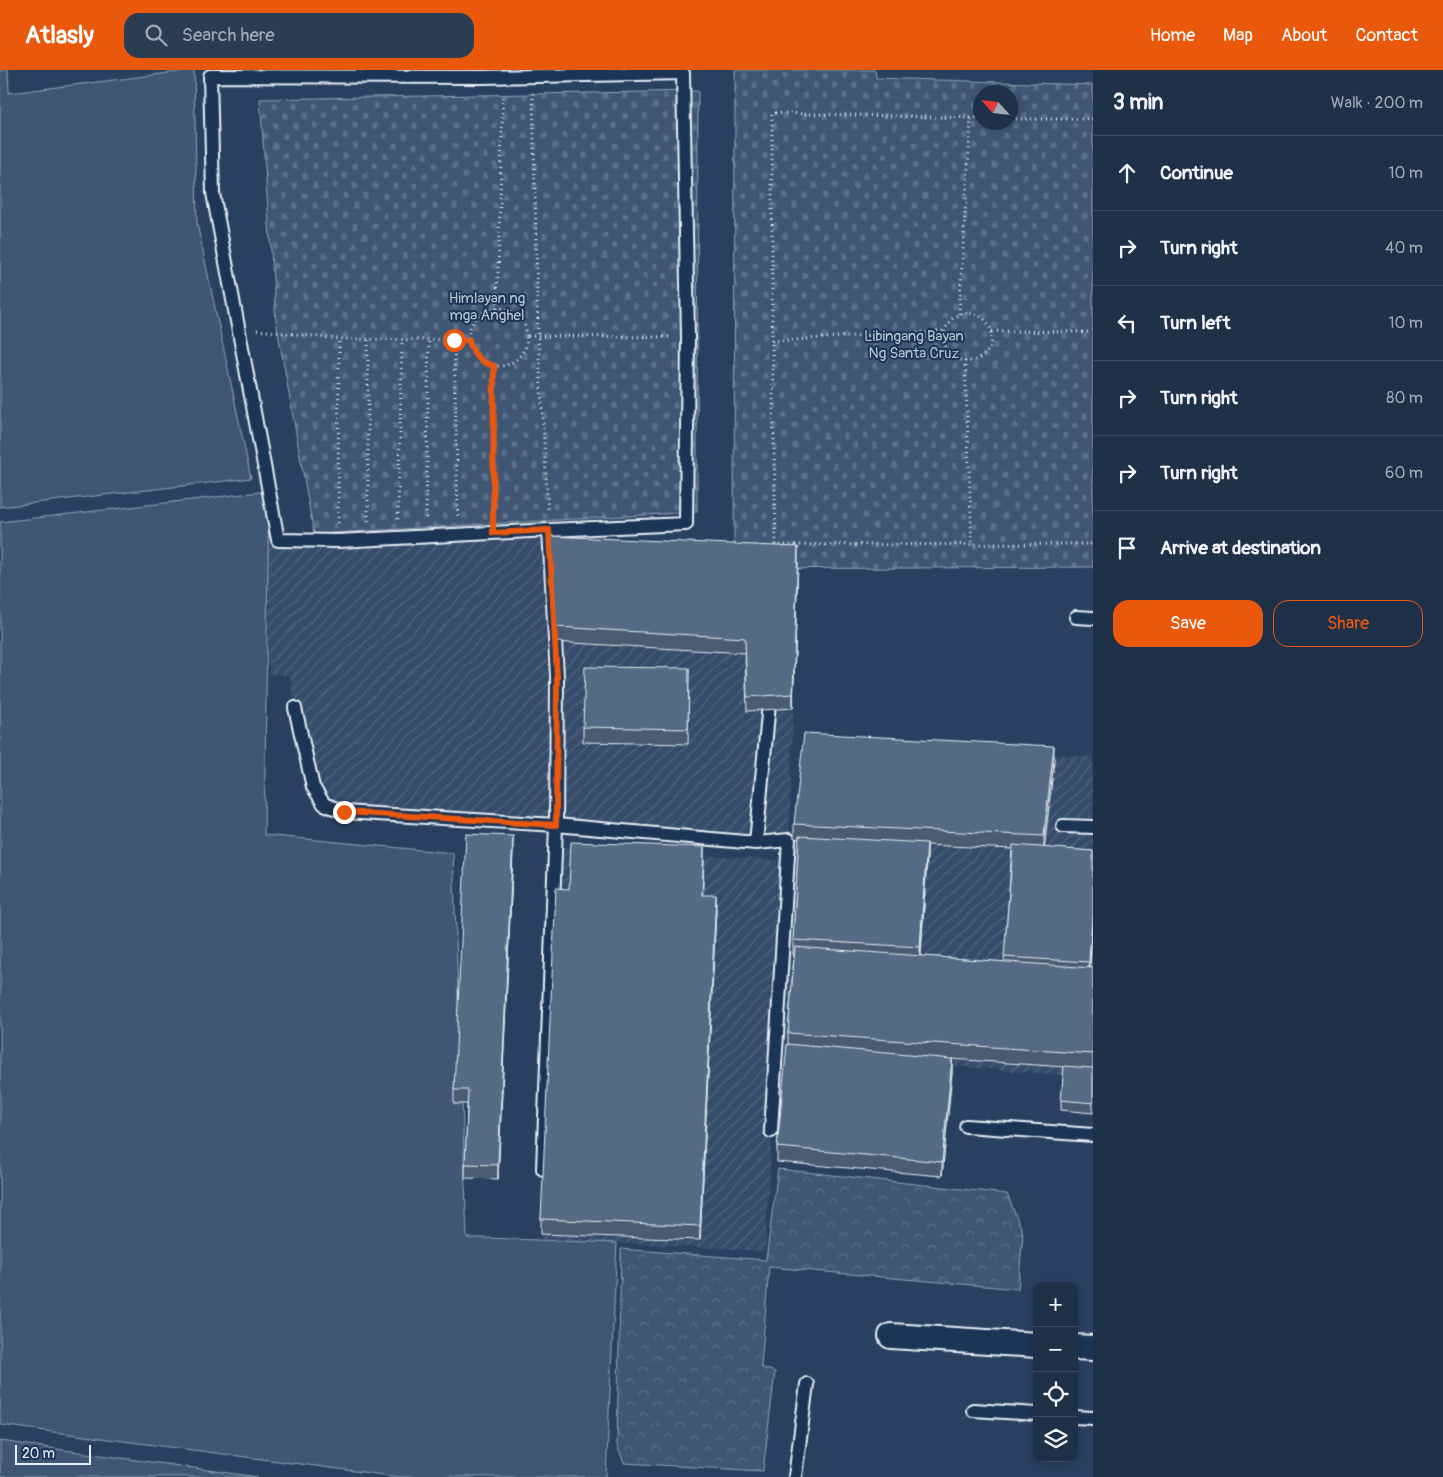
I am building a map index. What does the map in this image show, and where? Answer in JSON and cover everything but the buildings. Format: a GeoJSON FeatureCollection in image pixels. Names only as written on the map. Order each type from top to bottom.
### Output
{"type":"FeatureCollection","features":[{"type":"Feature","properties":{"kind":"street"},"geometry":{"type":"LineString","coordinates":[[891,1336],[1033,1345]]}},
{"type":"Feature","properties":{"kind":"street"},"geometry":{"type":"LineString","coordinates":[[1078,1347],[1093,1348]]}},
{"type":"Feature","properties":{"kind":"lane"},"geometry":{"type":"LineString","coordinates":[[683,72],[688,337],[686,524],[398,538],[278,540],[213,193],[210,76],[533,76],[683,72]]}},
{"type":"Feature","properties":{"kind":"lane"},"geometry":{"type":"LineString","coordinates":[[543,1169],[556,825],[557,677],[549,530]]}},
{"type":"Feature","properties":{"kind":"lane"},"geometry":{"type":"LineString","coordinates":[[1076,617],[1093,618]]}},
{"type":"Feature","properties":{"kind":"lane"},"geometry":{"type":"LineString","coordinates":[[756,843],[771,684]]}},
{"type":"Feature","properties":{"kind":"lane"},"geometry":{"type":"LineString","coordinates":[[295,708],[313,787],[324,804],[344,812],[556,825],[756,843],[789,840],[771,1131]]}},
{"type":"Feature","properties":{"kind":"lane"},"geometry":{"type":"LineString","coordinates":[[1062,826],[1093,827]]}},
{"type":"Feature","properties":{"kind":"lane"},"geometry":{"type":"LineString","coordinates":[[966,1126],[1093,1135]]}},
{"type":"Feature","properties":{"kind":"lane"},"geometry":{"type":"LineString","coordinates":[[795,1477],[807,1384]]}},
{"type":"Feature","properties":{"kind":"lane"},"geometry":{"type":"LineString","coordinates":[[973,1410],[1033,1414]]}},
{"type":"Feature","properties":{"kind":"lane"},"geometry":{"type":"LineString","coordinates":[[1078,1417],[1093,1418]]}},
{"type":"Feature","properties":{"kind":"path"},"geometry":{"type":"LineString","coordinates":[[533,76],[538,336],[549,530]]}},
{"type":"Feature","properties":{"kind":"path"},"geometry":{"type":"LineString","coordinates":[[497,308],[504,77]]}},
{"type":"Feature","properties":{"kind":"path"},"geometry":{"type":"LineString","coordinates":[[959,314],[971,118],[772,113],[772,341],[776,546],[1093,544]]}},
{"type":"Feature","properties":{"kind":"path"},"geometry":{"type":"LineString","coordinates":[[1018,119],[1093,120]]}},
{"type":"Feature","properties":{"kind":"path"},"geometry":{"type":"LineString","coordinates":[[506,308],[515,312],[522,319],[528,336],[527,345],[518,360],[502,367],[484,364],[477,358],[471,350],[469,331],[479,315],[488,310],[506,308]]}},
{"type":"Feature","properties":{"kind":"path"},"geometry":{"type":"LineString","coordinates":[[968,312],[983,317],[992,331],[992,339],[986,353],[973,361],[965,361],[957,359],[946,347],[944,331],[947,324],[953,318],[968,312]]}},
{"type":"Feature","properties":{"kind":"path"},"geometry":{"type":"LineString","coordinates":[[238,328],[339,338],[469,340]]}},
{"type":"Feature","properties":{"kind":"path"},"geometry":{"type":"LineString","coordinates":[[772,341],[944,331]]}},
{"type":"Feature","properties":{"kind":"path"},"geometry":{"type":"LineString","coordinates":[[992,331],[1093,332]]}},
{"type":"Feature","properties":{"kind":"path"},"geometry":{"type":"LineString","coordinates":[[528,336],[688,337]]}},
{"type":"Feature","properties":{"kind":"path"},"geometry":{"type":"LineString","coordinates":[[338,540],[339,338]]}},
{"type":"Feature","properties":{"kind":"path"},"geometry":{"type":"LineString","coordinates":[[368,339],[368,539]]}},
{"type":"Feature","properties":{"kind":"path"},"geometry":{"type":"LineString","coordinates":[[398,538],[402,339]]}},
{"type":"Feature","properties":{"kind":"path"},"geometry":{"type":"LineString","coordinates":[[426,536],[428,340]]}},
{"type":"Feature","properties":{"kind":"path"},"geometry":{"type":"LineString","coordinates":[[454,340],[458,535]]}},
{"type":"Feature","properties":{"kind":"path"},"geometry":{"type":"LineString","coordinates":[[965,361],[972,544]]}},
{"type":"Feature","properties":{"kind":"path"},"geometry":{"type":"LineString","coordinates":[[493,533],[494,366]]}},
{"type":"Feature","properties":{"kind":"shaded area"},"geometry":{"type":"Polygon","coordinates":[[[540,530],[555,812],[550,550],[798,562],[789,840],[344,812],[324,804],[295,708],[290,675],[269,674],[264,543],[540,530]]]}},
{"type":"Feature","properties":{"kind":"shaded area"},"geometry":{"type":"Polygon","coordinates":[[[804,739],[1093,757],[1093,1078],[785,1051],[793,845],[804,739]]]}},
{"type":"Feature","properties":{"kind":"shaded area"},"geometry":{"type":"Polygon","coordinates":[[[555,846],[788,861],[765,1251],[541,1239],[555,846]]]}},
{"type":"Feature","properties":{"kind":"green space"},"geometry":{"type":"Polygon","coordinates":[[[0,70],[8,70],[9,93],[194,70],[197,223],[251,478],[0,507],[0,70]]]}},
{"type":"Feature","properties":{"kind":"green space","name":"Libingang Bayan Ng Santa Cruz"},"geometry":{"type":"Polygon","coordinates":[[[735,70],[875,70],[876,78],[1093,85],[1093,567],[734,569],[735,70]]]}},
{"type":"Feature","properties":{"kind":"green space","name":"Himlayan ng mga Anghel"},"geometry":{"type":"Polygon","coordinates":[[[698,91],[697,512],[314,534],[276,321],[260,99],[698,91]]]}},
{"type":"Feature","properties":{"kind":"green space"},"geometry":{"type":"Polygon","coordinates":[[[269,491],[264,835],[453,853],[467,1238],[617,1243],[606,1477],[400,1477],[0,1425],[0,522],[269,491]]]}},
{"type":"Feature","properties":{"kind":"green space"},"geometry":{"type":"Polygon","coordinates":[[[778,1169],[1007,1194],[1023,1233],[1018,1289],[769,1267],[761,1367],[775,1372],[763,1471],[624,1463],[617,1445],[621,1249],[766,1260],[778,1169]]]}},
{"type":"Feature","properties":{"kind":"green space"},"geometry":{"type":"Polygon","coordinates":[[[0,1441],[258,1477],[0,1477],[0,1441]]]}},
{"type":"Feature","properties":{"kind":"route"},"geometry":{"type":"LineString","coordinates":[[344,812],[556,825],[557,677],[549,530],[493,533],[494,366],[484,364],[477,358],[471,350],[469,340],[454,340]]}}]}
